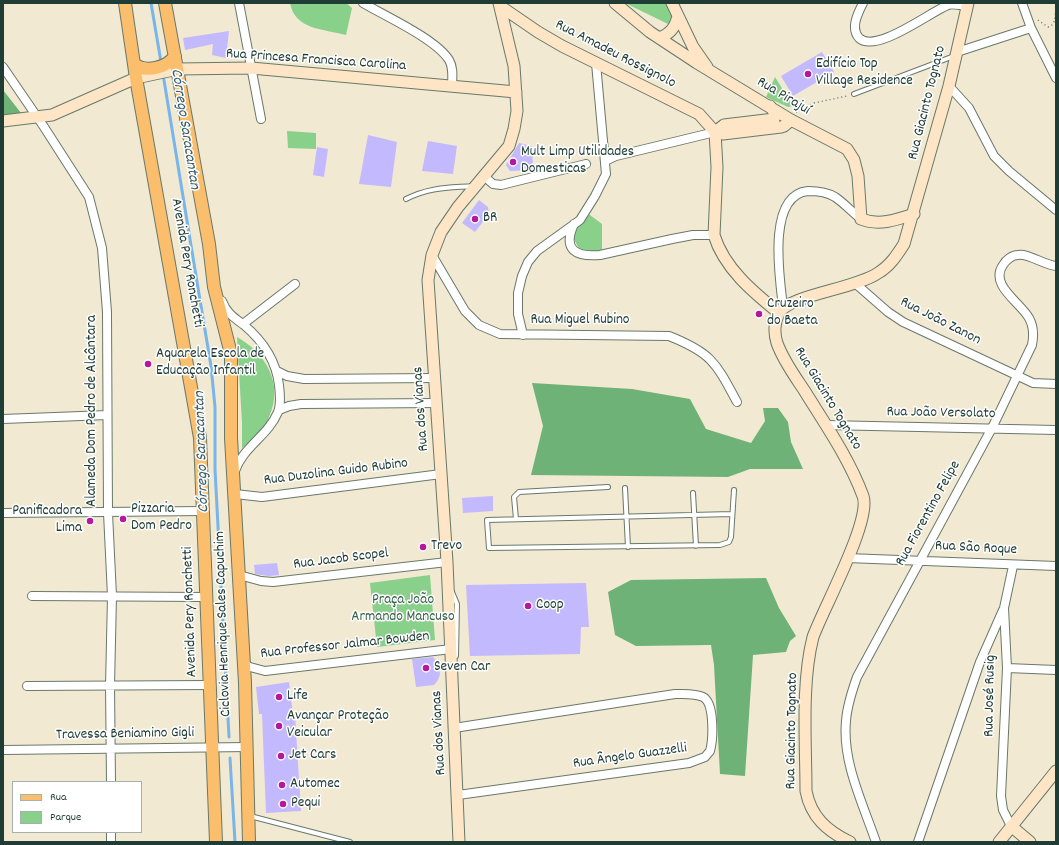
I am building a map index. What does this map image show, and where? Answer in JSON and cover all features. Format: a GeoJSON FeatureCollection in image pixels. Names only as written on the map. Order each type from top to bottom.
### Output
{"type":"FeatureCollection","features":[{"type":"Feature","properties":{"kind":"main road"},"geometry":{"type":"LineString","coordinates":[[125,3],[134,64],[143,74],[171,69]]}},
{"type":"Feature","properties":{"kind":"main road","name":"Avenida Pery Ronchetti"},"geometry":{"type":"LineString","coordinates":[[165,3],[175,56],[171,69],[209,244],[214,287],[231,354],[233,482],[235,494],[244,664],[242,747],[249,842]]}},
{"type":"Feature","properties":{"kind":"main road","name":"Avenida Pery Ronchetti"},"geometry":{"type":"LineString","coordinates":[[143,74],[198,426],[210,685],[217,748],[216,842]]}},
{"type":"Feature","properties":{"kind":"street"},"geometry":{"type":"LineString","coordinates":[[239,3],[261,119]]}},
{"type":"Feature","properties":{"kind":"street"},"geometry":{"type":"LineString","coordinates":[[363,3],[428,41],[441,51],[449,60],[452,69],[452,87]]}},
{"type":"Feature","properties":{"kind":"street"},"geometry":{"type":"LineString","coordinates":[[615,3],[659,38],[709,71]]}},
{"type":"Feature","properties":{"kind":"street","name":"Rua Pirajuí"},"geometry":{"type":"LineString","coordinates":[[672,3],[693,47],[709,71],[770,106],[791,120],[847,149],[854,160],[858,176],[860,219]]}},
{"type":"Feature","properties":{"kind":"street"},"geometry":{"type":"LineString","coordinates":[[863,3],[856,17],[855,29],[858,37],[866,42],[883,40],[950,4],[967,5]]}},
{"type":"Feature","properties":{"kind":"street"},"geometry":{"type":"LineString","coordinates":[[1022,3],[1030,25],[1056,78]]}},
{"type":"Feature","properties":{"kind":"street","name":"Rua Amadeu Rossignolo"},"geometry":{"type":"LineString","coordinates":[[500,4],[538,32],[596,63],[699,114],[715,132]]}},
{"type":"Feature","properties":{"kind":"street","name":"Rua dos Vianas"},"geometry":{"type":"LineString","coordinates":[[459,842],[447,562],[428,280],[432,255],[442,232],[458,207],[485,177],[509,146],[517,111],[516,92],[512,57],[500,4]]}},
{"type":"Feature","properties":{"kind":"street","name":"Rua Giacinto Tognato"},"geometry":{"type":"LineString","coordinates":[[850,842],[835,834],[823,825],[808,800],[806,791],[809,653],[816,628],[847,558],[865,508],[864,501],[853,473],[826,425],[785,362],[776,342],[774,328],[781,310],[802,299],[856,284],[879,273],[894,260],[904,244],[914,214],[950,86],[967,5]]}},
{"type":"Feature","properties":{"kind":"street"},"geometry":{"type":"LineString","coordinates":[[659,38],[667,35],[671,31],[678,16]]}},
{"type":"Feature","properties":{"kind":"street"},"geometry":{"type":"LineString","coordinates":[[957,54],[1030,25]]}},
{"type":"Feature","properties":{"kind":"street"},"geometry":{"type":"LineString","coordinates":[[523,335],[518,314],[518,293],[522,276],[528,262],[537,251],[580,220],[604,180],[607,168],[600,122],[596,63]]}},
{"type":"Feature","properties":{"kind":"street","name":"Alameda Dom Pedro de Alcântara"},"geometry":{"type":"LineString","coordinates":[[3,67],[38,117],[89,197],[102,248],[107,312],[108,513],[112,596],[110,686],[111,781]]}},
{"type":"Feature","properties":{"kind":"street","name":"Rua Princesa Francisca Carolina"},"geometry":{"type":"LineString","coordinates":[[171,69],[251,68],[516,92]]}},
{"type":"Feature","properties":{"kind":"street"},"geometry":{"type":"LineString","coordinates":[[3,121],[52,115],[143,74]]}},
{"type":"Feature","properties":{"kind":"street"},"geometry":{"type":"LineString","coordinates":[[950,86],[969,108],[994,156],[1008,171],[1056,210]]}},
{"type":"Feature","properties":{"kind":"street"},"geometry":{"type":"LineString","coordinates":[[605,161],[616,156],[715,132],[724,125],[771,120],[774,119],[775,114],[770,106]]}},
{"type":"Feature","properties":{"kind":"street"},"geometry":{"type":"LineString","coordinates":[[715,132],[723,134],[781,127],[791,120]]}},
{"type":"Feature","properties":{"kind":"street"},"geometry":{"type":"LineString","coordinates":[[715,132],[717,167],[714,235],[722,252],[737,275],[756,295],[781,310]]}},
{"type":"Feature","properties":{"kind":"street"},"geometry":{"type":"LineString","coordinates":[[485,177],[493,184],[501,185],[586,164]]}},
{"type":"Feature","properties":{"kind":"street"},"geometry":{"type":"LineString","coordinates":[[781,310],[779,238],[783,215],[794,196],[801,192],[825,192],[834,196],[860,219],[869,222],[879,223],[914,214]]}},
{"type":"Feature","properties":{"kind":"street"},"geometry":{"type":"LineString","coordinates":[[574,224],[569,239],[570,245],[578,255],[586,256],[600,255],[693,235],[714,235]]}},
{"type":"Feature","properties":{"kind":"street","name":"Avenida Pery Ronchetti"},"geometry":{"type":"LineString","coordinates":[[209,244],[223,305],[230,314],[256,336],[266,349],[277,372],[280,395],[279,410],[266,431],[242,457],[235,470],[233,482]]}},
{"type":"Feature","properties":{"kind":"street","name":"Rua Fiorentino Felipe"},"geometry":{"type":"LineString","coordinates":[[876,842],[850,766],[846,744],[846,722],[850,698],[857,677],[992,428],[1032,345],[1033,330],[1028,317],[1004,288],[1000,278],[1000,270],[1005,262],[1013,256],[1019,254],[1047,265],[1056,266]]}},
{"type":"Feature","properties":{"kind":"street","name":"Rua Miguel Rubino"},"geometry":{"type":"LineString","coordinates":[[432,255],[461,306],[479,325],[500,334],[669,336],[692,345],[708,355],[721,373],[737,402]]}},
{"type":"Feature","properties":{"kind":"street"},"geometry":{"type":"LineString","coordinates":[[242,324],[296,284]]}},
{"type":"Feature","properties":{"kind":"street","name":"Rua João Zanon"},"geometry":{"type":"LineString","coordinates":[[856,284],[888,312],[903,322],[1033,383],[1056,384]]}},
{"type":"Feature","properties":{"kind":"street"},"geometry":{"type":"LineString","coordinates":[[277,372],[287,376],[304,379],[435,378]]}},
{"type":"Feature","properties":{"kind":"street"},"geometry":{"type":"LineString","coordinates":[[279,410],[289,406],[301,404],[437,403]]}},
{"type":"Feature","properties":{"kind":"street"},"geometry":{"type":"LineString","coordinates":[[3,419],[107,415]]}},
{"type":"Feature","properties":{"kind":"street","name":"Rua João Versolato"},"geometry":{"type":"LineString","coordinates":[[826,425],[1056,430]]}},
{"type":"Feature","properties":{"kind":"street","name":"Rua Duzolina Guido Rubino"},"geometry":{"type":"LineString","coordinates":[[235,494],[262,497],[441,474]]}},
{"type":"Feature","properties":{"kind":"street"},"geometry":{"type":"LineString","coordinates":[[3,514],[203,511]]}},
{"type":"Feature","properties":{"kind":"street","name":"Rua São Roque"},"geometry":{"type":"LineString","coordinates":[[847,558],[1013,566],[1056,566]]}},
{"type":"Feature","properties":{"kind":"street","name":"Rua Jacob Scopel"},"geometry":{"type":"LineString","coordinates":[[239,575],[261,581],[273,582],[447,562]]}},
{"type":"Feature","properties":{"kind":"street","name":"Rua José Rusig"},"geometry":{"type":"LineString","coordinates":[[1011,826],[1003,810],[1001,796],[1007,668],[1004,608],[1013,566]]}},
{"type":"Feature","properties":{"kind":"street"},"geometry":{"type":"LineString","coordinates":[[32,596],[206,597]]}},
{"type":"Feature","properties":{"kind":"street"},"geometry":{"type":"LineString","coordinates":[[918,842],[980,662],[1004,608]]}},
{"type":"Feature","properties":{"kind":"street","name":"Rua Professor Jalmar Bowden"},"geometry":{"type":"LineString","coordinates":[[244,664],[257,670],[265,671],[451,649]]}},
{"type":"Feature","properties":{"kind":"street"},"geometry":{"type":"LineString","coordinates":[[1007,668],[1056,670]]}},
{"type":"Feature","properties":{"kind":"street"},"geometry":{"type":"LineString","coordinates":[[27,686],[210,685]]}},
{"type":"Feature","properties":{"kind":"street","name":"Rua Ângelo Guazzelli"},"geometry":{"type":"LineString","coordinates":[[454,728],[675,694],[695,695],[705,698],[709,703],[711,712],[712,739],[710,751],[700,760],[689,764],[458,795]]}},
{"type":"Feature","properties":{"kind":"street","name":"Travessa Beniamino Gigli"},"geometry":{"type":"LineString","coordinates":[[3,750],[242,747]]}},
{"type":"Feature","properties":{"kind":"street"},"geometry":{"type":"LineString","coordinates":[[999,842],[1056,771]]}},
{"type":"Feature","properties":{"kind":"street"},"geometry":{"type":"LineString","coordinates":[[1011,826],[1030,842]]}},
{"type":"Feature","properties":{"kind":"lane"},"geometry":{"type":"LineString","coordinates":[[854,94],[957,54]]}},
{"type":"Feature","properties":{"kind":"lane"},"geometry":{"type":"LineString","coordinates":[[406,199],[419,192],[436,188],[477,186]]}},
{"type":"Feature","properties":{"kind":"lane"},"geometry":{"type":"LineString","coordinates":[[516,519],[514,497],[519,492],[608,487]]}},
{"type":"Feature","properties":{"kind":"lane"},"geometry":{"type":"LineString","coordinates":[[625,488],[628,547]]}},
{"type":"Feature","properties":{"kind":"lane"},"geometry":{"type":"LineString","coordinates":[[732,514],[487,520],[489,548],[720,546],[729,542],[732,514],[734,490]]}},
{"type":"Feature","properties":{"kind":"lane"},"geometry":{"type":"LineString","coordinates":[[693,493],[696,546]]}},
{"type":"Feature","properties":{"kind":"lane"},"geometry":{"type":"LineString","coordinates":[[448,587],[457,604],[456,657],[451,667]]}},
{"type":"Feature","properties":{"kind":"lane"},"geometry":{"type":"LineString","coordinates":[[248,816],[350,842]]}},
{"type":"Feature","properties":{"kind":"path"},"geometry":{"type":"LineString","coordinates":[[1030,25],[1038,20],[1045,26],[1050,27],[1054,22],[1056,11]]}},
{"type":"Feature","properties":{"kind":"path"},"geometry":{"type":"LineString","coordinates":[[802,108],[854,94]]}},
{"type":"Feature","properties":{"kind":"green space"},"geometry":{"type":"Polygon","coordinates":[[[290,3],[346,3],[352,8],[346,35],[312,27],[304,23],[298,19],[293,12],[290,3]]]}},
{"type":"Feature","properties":{"kind":"green space"},"geometry":{"type":"Polygon","coordinates":[[[625,3],[667,3],[673,17],[672,21],[668,24],[625,3]]]}},
{"type":"Feature","properties":{"kind":"green space"},"geometry":{"type":"Polygon","coordinates":[[[775,77],[793,106],[788,107],[766,97],[775,77]]]}},
{"type":"Feature","properties":{"kind":"green space"},"geometry":{"type":"Polygon","coordinates":[[[3,90],[21,113],[3,115],[3,90]]]}},
{"type":"Feature","properties":{"kind":"green space"},"geometry":{"type":"Polygon","coordinates":[[[287,131],[316,133],[316,149],[288,148],[287,131]]]}},
{"type":"Feature","properties":{"kind":"green space"},"geometry":{"type":"Polygon","coordinates":[[[586,212],[602,224],[602,253],[581,253],[573,237],[579,221],[586,212]]]}},
{"type":"Feature","properties":{"kind":"green space"},"geometry":{"type":"Polygon","coordinates":[[[237,337],[256,352],[264,361],[270,371],[274,393],[273,405],[264,430],[242,448],[242,423],[237,337]]]}},
{"type":"Feature","properties":{"kind":"green space"},"geometry":{"type":"Polygon","coordinates":[[[532,383],[632,389],[690,399],[706,429],[751,443],[765,421],[763,408],[778,408],[788,422],[791,442],[803,469],[750,469],[728,477],[531,475],[543,426],[532,383]]]}},
{"type":"Feature","properties":{"kind":"green space","name":"Praça João Armando Mancuso"},"geometry":{"type":"Polygon","coordinates":[[[430,575],[435,640],[377,647],[370,583],[430,575]]]}},
{"type":"Feature","properties":{"kind":"green space"},"geometry":{"type":"Polygon","coordinates":[[[766,578],[779,608],[796,636],[790,641],[786,652],[753,655],[745,776],[720,774],[714,665],[711,645],[636,646],[615,635],[608,592],[631,580],[766,578]]]}},
{"type":"Feature","properties":{"kind":"building"},"geometry":{"type":"Polygon","coordinates":[[[229,31],[226,58],[212,55],[213,44],[185,50],[183,38],[229,31]]]}},
{"type":"Feature","properties":{"kind":"building","name":"Edifício Top Village Residence"},"geometry":{"type":"Polygon","coordinates":[[[822,52],[834,72],[793,96],[781,76],[822,52]]]}},
{"type":"Feature","properties":{"kind":"building"},"geometry":{"type":"Polygon","coordinates":[[[368,135],[397,142],[391,187],[359,184],[368,135]]]}},
{"type":"Feature","properties":{"kind":"building"},"geometry":{"type":"Polygon","coordinates":[[[428,141],[457,146],[453,174],[422,171],[428,141]]]}},
{"type":"Feature","properties":{"kind":"building"},"geometry":{"type":"Polygon","coordinates":[[[519,143],[532,146],[533,170],[510,171],[506,165],[519,143]]]}},
{"type":"Feature","properties":{"kind":"building"},"geometry":{"type":"Polygon","coordinates":[[[317,147],[328,149],[324,177],[313,175],[317,147]]]}},
{"type":"Feature","properties":{"kind":"building","name":"BR"},"geometry":{"type":"Polygon","coordinates":[[[479,200],[488,207],[489,214],[475,232],[462,223],[479,200]]]}},
{"type":"Feature","properties":{"kind":"building"},"geometry":{"type":"Polygon","coordinates":[[[493,496],[493,511],[463,513],[462,498],[493,496]]]}},
{"type":"Feature","properties":{"kind":"building"},"geometry":{"type":"Polygon","coordinates":[[[277,563],[279,575],[269,576],[255,574],[254,565],[277,563]]]}},
{"type":"Feature","properties":{"kind":"building","name":"Coop"},"geometry":{"type":"Polygon","coordinates":[[[586,583],[589,627],[581,627],[580,654],[470,656],[466,585],[586,583]]]}},
{"type":"Feature","properties":{"kind":"building","name":"Seven Car"},"geometry":{"type":"Polygon","coordinates":[[[433,657],[438,663],[440,674],[438,680],[434,685],[416,687],[412,659],[433,657]]]}},
{"type":"Feature","properties":{"kind":"building"},"geometry":{"type":"Polygon","coordinates":[[[289,682],[293,715],[295,715],[301,811],[266,813],[262,714],[259,714],[256,687],[289,682]]]}},
{"type":"Feature","properties":{"kind":"waterway","name":"Córrego Saracantan"},"geometry":{"type":"LineString","coordinates":[[151,3],[161,62]]}},
{"type":"Feature","properties":{"kind":"waterway","name":"Córrego Saracantan"},"geometry":{"type":"LineString","coordinates":[[163,74],[211,366],[215,407],[215,469],[229,737]]}},
{"type":"Feature","properties":{"kind":"waterway","name":"Córrego Saracantan"},"geometry":{"type":"LineString","coordinates":[[230,758],[235,842]]}},
{"type":"Feature","properties":{"kind":"place","name":"Edifício Top Village Residence"},"geometry":{"type":"Point","coordinates":[808,74]}},
{"type":"Feature","properties":{"kind":"place","name":"Mult Limp Utilidades Domesticas"},"geometry":{"type":"Point","coordinates":[513,162]}},
{"type":"Feature","properties":{"kind":"place","name":"BR"},"geometry":{"type":"Point","coordinates":[475,219]}},
{"type":"Feature","properties":{"kind":"place","name":"Cruzeiro do Baeta"},"geometry":{"type":"Point","coordinates":[759,314]}},
{"type":"Feature","properties":{"kind":"place","name":"Aquarela Escola de Educação Infantil"},"geometry":{"type":"Point","coordinates":[148,364]}},
{"type":"Feature","properties":{"kind":"place","name":"Pizzaria Dom Pedro"},"geometry":{"type":"Point","coordinates":[123,519]}},
{"type":"Feature","properties":{"kind":"place","name":"Panificadora Lima"},"geometry":{"type":"Point","coordinates":[90,521]}},
{"type":"Feature","properties":{"kind":"place","name":"Trevo"},"geometry":{"type":"Point","coordinates":[423,547]}},
{"type":"Feature","properties":{"kind":"place","name":"Coop"},"geometry":{"type":"Point","coordinates":[528,606]}},
{"type":"Feature","properties":{"kind":"place","name":"Seven Car"},"geometry":{"type":"Point","coordinates":[426,668]}},
{"type":"Feature","properties":{"kind":"place","name":"Life"},"geometry":{"type":"Point","coordinates":[279,697]}},
{"type":"Feature","properties":{"kind":"place","name":"Avançar Proteção Veicular"},"geometry":{"type":"Point","coordinates":[279,726]}},
{"type":"Feature","properties":{"kind":"place","name":"Jet Cars"},"geometry":{"type":"Point","coordinates":[281,756]}},
{"type":"Feature","properties":{"kind":"place","name":"Automec"},"geometry":{"type":"Point","coordinates":[282,785]}},
{"type":"Feature","properties":{"kind":"place","name":"Pequi"},"geometry":{"type":"Point","coordinates":[283,804]}}]}
